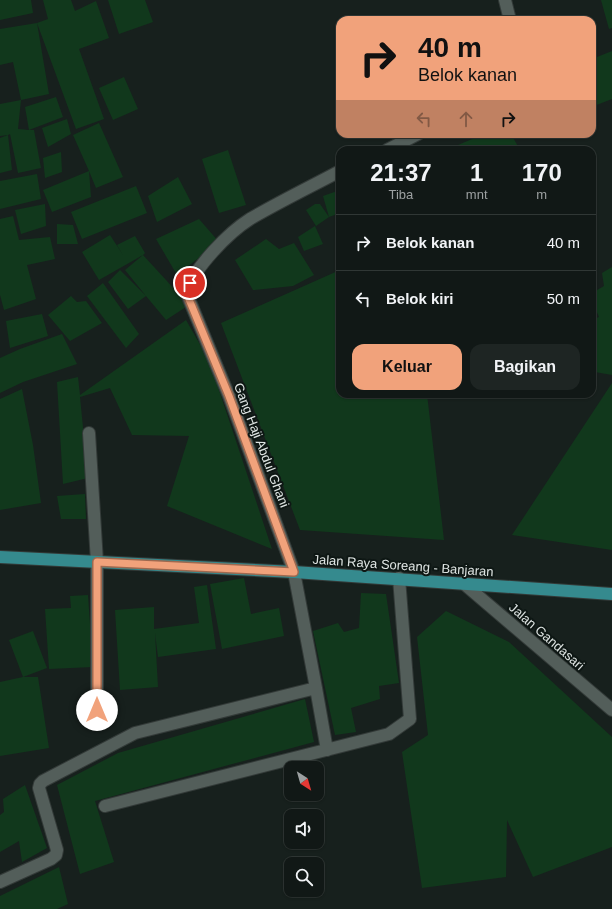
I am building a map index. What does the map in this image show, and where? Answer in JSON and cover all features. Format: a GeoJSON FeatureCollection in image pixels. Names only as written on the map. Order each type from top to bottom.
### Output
{"type":"FeatureCollection","features":[{"type":"Feature","properties":{"kind":"main road","name":"Jalan Raya Soreang - Banjaran"},"geometry":{"type":"LineString","coordinates":[[0,557],[399,578],[612,594]]}},
{"type":"Feature","properties":{"kind":"street"},"geometry":{"type":"LineString","coordinates":[[505,0],[509,16]]}},
{"type":"Feature","properties":{"kind":"street"},"geometry":{"type":"LineString","coordinates":[[396,146],[410,138]]}},
{"type":"Feature","properties":{"kind":"street","name":"Gang Haji Abdul Ghani"},"geometry":{"type":"LineString","coordinates":[[294,572],[229,396],[186,292],[202,265],[230,236],[250,220],[336,174]]}},
{"type":"Feature","properties":{"kind":"street"},"geometry":{"type":"LineString","coordinates":[[89,434],[97,562],[97,710]]}},
{"type":"Feature","properties":{"kind":"street"},"geometry":{"type":"LineString","coordinates":[[294,572],[327,750]]}},
{"type":"Feature","properties":{"kind":"street"},"geometry":{"type":"LineString","coordinates":[[105,806],[389,734],[410,719],[399,578]]}},
{"type":"Feature","properties":{"kind":"street","name":"Jalan Gandasari"},"geometry":{"type":"LineString","coordinates":[[463,583],[612,710]]}},
{"type":"Feature","properties":{"kind":"street"},"geometry":{"type":"LineString","coordinates":[[0,882],[51,859],[56,855],[57,850],[39,788],[43,781],[135,733],[316,688]]}},
{"type":"Feature","properties":{"kind":"building"},"geometry":{"type":"Polygon","coordinates":[[[0,0],[31,0],[33,13],[0,20],[0,0]]]}},
{"type":"Feature","properties":{"kind":"building"},"geometry":{"type":"Polygon","coordinates":[[[43,0],[71,0],[75,11],[96,1],[109,38],[79,49],[104,119],[76,129],[37,23],[48,19],[43,0]]]}},
{"type":"Feature","properties":{"kind":"building"},"geometry":{"type":"Polygon","coordinates":[[[108,0],[145,0],[153,22],[119,34],[108,0]]]}},
{"type":"Feature","properties":{"kind":"building"},"geometry":{"type":"Polygon","coordinates":[[[601,0],[612,0],[612,28],[609,29],[601,0]]]}},
{"type":"Feature","properties":{"kind":"building"},"geometry":{"type":"Polygon","coordinates":[[[37,23],[49,94],[21,100],[13,62],[0,65],[0,29],[37,23]]]}},
{"type":"Feature","properties":{"kind":"building"},"geometry":{"type":"Polygon","coordinates":[[[612,51],[612,99],[596,105],[596,57],[612,51]]]}},
{"type":"Feature","properties":{"kind":"building"},"geometry":{"type":"Polygon","coordinates":[[[124,77],[138,109],[113,120],[99,88],[124,77]]]}},
{"type":"Feature","properties":{"kind":"building"},"geometry":{"type":"Polygon","coordinates":[[[56,97],[63,117],[29,130],[25,107],[56,97]]]}},
{"type":"Feature","properties":{"kind":"building"},"geometry":{"type":"Polygon","coordinates":[[[21,100],[18,129],[34,130],[41,168],[18,173],[10,134],[0,136],[0,104],[21,100]]]}},
{"type":"Feature","properties":{"kind":"building"},"geometry":{"type":"Polygon","coordinates":[[[67,119],[71,134],[48,147],[42,128],[67,119]]]}},
{"type":"Feature","properties":{"kind":"building"},"geometry":{"type":"Polygon","coordinates":[[[99,123],[123,177],[96,188],[73,135],[99,123]]]}},
{"type":"Feature","properties":{"kind":"building"},"geometry":{"type":"Polygon","coordinates":[[[8,135],[12,170],[0,173],[0,138],[8,135]]]}},
{"type":"Feature","properties":{"kind":"building"},"geometry":{"type":"Polygon","coordinates":[[[475,138],[513,138],[518,146],[458,146],[475,138]]]}},
{"type":"Feature","properties":{"kind":"building"},"geometry":{"type":"Polygon","coordinates":[[[228,150],[246,205],[219,213],[202,159],[228,150]]]}},
{"type":"Feature","properties":{"kind":"building"},"geometry":{"type":"Polygon","coordinates":[[[61,152],[62,172],[45,178],[43,158],[61,152]]]}},
{"type":"Feature","properties":{"kind":"building"},"geometry":{"type":"Polygon","coordinates":[[[89,171],[91,197],[52,212],[43,190],[89,171]]]}},
{"type":"Feature","properties":{"kind":"building"},"geometry":{"type":"Polygon","coordinates":[[[37,174],[41,199],[0,209],[0,181],[37,174]]]}},
{"type":"Feature","properties":{"kind":"building"},"geometry":{"type":"Polygon","coordinates":[[[178,177],[192,204],[157,222],[148,196],[178,177]]]}},
{"type":"Feature","properties":{"kind":"building"},"geometry":{"type":"Polygon","coordinates":[[[136,186],[147,213],[82,239],[71,212],[136,186]]]}},
{"type":"Feature","properties":{"kind":"building"},"geometry":{"type":"Polygon","coordinates":[[[336,191],[336,214],[329,217],[323,196],[336,191]]]}},
{"type":"Feature","properties":{"kind":"building"},"geometry":{"type":"Polygon","coordinates":[[[45,204],[46,226],[21,234],[15,210],[45,204]]]}},
{"type":"Feature","properties":{"kind":"building"},"geometry":{"type":"Polygon","coordinates":[[[315,204],[320,204],[329,217],[316,226],[306,210],[315,204]]]}},
{"type":"Feature","properties":{"kind":"building"},"geometry":{"type":"Polygon","coordinates":[[[13,216],[19,240],[50,237],[55,259],[27,265],[36,299],[4,310],[0,295],[0,219],[13,216]]]}},
{"type":"Feature","properties":{"kind":"building"},"geometry":{"type":"Polygon","coordinates":[[[199,219],[219,242],[177,275],[156,239],[199,219]]]}},
{"type":"Feature","properties":{"kind":"building"},"geometry":{"type":"Polygon","coordinates":[[[57,224],[73,225],[78,244],[57,244],[57,224]]]}},
{"type":"Feature","properties":{"kind":"building"},"geometry":{"type":"Polygon","coordinates":[[[315,226],[323,244],[304,251],[298,237],[315,226]]]}},
{"type":"Feature","properties":{"kind":"building"},"geometry":{"type":"Polygon","coordinates":[[[110,235],[123,255],[117,245],[135,236],[145,253],[99,280],[82,252],[110,235]]]}},
{"type":"Feature","properties":{"kind":"building"},"geometry":{"type":"Polygon","coordinates":[[[266,239],[279,249],[294,243],[314,275],[293,286],[253,290],[235,260],[266,239]]]}},
{"type":"Feature","properties":{"kind":"building"},"geometry":{"type":"Polygon","coordinates":[[[143,255],[189,305],[166,320],[125,270],[143,255]]]}},
{"type":"Feature","properties":{"kind":"building"},"geometry":{"type":"Polygon","coordinates":[[[612,267],[612,375],[596,372],[596,318],[599,317],[596,310],[596,291],[604,286],[602,273],[612,267]]]}},
{"type":"Feature","properties":{"kind":"building"},"geometry":{"type":"Polygon","coordinates":[[[120,270],[146,296],[128,309],[108,282],[120,270]]]}},
{"type":"Feature","properties":{"kind":"building"},"geometry":{"type":"Polygon","coordinates":[[[336,272],[336,398],[427,398],[444,540],[300,530],[221,323],[336,272]]]}},
{"type":"Feature","properties":{"kind":"building"},"geometry":{"type":"Polygon","coordinates":[[[103,283],[139,334],[126,348],[87,296],[103,283]]]}},
{"type":"Feature","properties":{"kind":"building"},"geometry":{"type":"Polygon","coordinates":[[[71,296],[77,302],[86,301],[102,323],[70,341],[48,315],[71,296]]]}},
{"type":"Feature","properties":{"kind":"building"},"geometry":{"type":"Polygon","coordinates":[[[42,314],[48,336],[10,348],[6,321],[42,314]]]}},
{"type":"Feature","properties":{"kind":"building"},"geometry":{"type":"Polygon","coordinates":[[[186,320],[209,360],[272,549],[167,506],[189,436],[132,435],[110,388],[80,397],[88,478],[63,484],[57,382],[78,377],[80,395],[186,320]]]}},
{"type":"Feature","properties":{"kind":"building"},"geometry":{"type":"Polygon","coordinates":[[[62,334],[77,364],[23,382],[0,393],[0,358],[62,334]]]}},
{"type":"Feature","properties":{"kind":"building"},"geometry":{"type":"Polygon","coordinates":[[[612,383],[612,550],[512,535],[612,383]]]}},
{"type":"Feature","properties":{"kind":"building"},"geometry":{"type":"Polygon","coordinates":[[[22,389],[33,445],[41,503],[0,510],[0,399],[22,389]]]}},
{"type":"Feature","properties":{"kind":"building"},"geometry":{"type":"Polygon","coordinates":[[[85,494],[86,519],[61,519],[57,496],[85,494]]]}},
{"type":"Feature","properties":{"kind":"building"},"geometry":{"type":"Polygon","coordinates":[[[244,578],[251,614],[279,608],[284,636],[222,649],[210,584],[244,578]]]}},
{"type":"Feature","properties":{"kind":"building"},"geometry":{"type":"Polygon","coordinates":[[[207,585],[216,649],[158,657],[155,633],[158,687],[120,690],[115,610],[154,607],[154,629],[199,623],[194,587],[207,585]]]}},
{"type":"Feature","properties":{"kind":"building"},"geometry":{"type":"Polygon","coordinates":[[[361,593],[386,594],[399,683],[379,686],[380,699],[351,708],[356,732],[335,735],[313,631],[338,623],[344,632],[359,628],[361,593]]]}},
{"type":"Feature","properties":{"kind":"building"},"geometry":{"type":"Polygon","coordinates":[[[88,595],[93,667],[49,669],[45,609],[71,608],[70,596],[88,595]]]}},
{"type":"Feature","properties":{"kind":"building"},"geometry":{"type":"Polygon","coordinates":[[[446,611],[509,642],[612,737],[612,847],[533,877],[507,820],[506,877],[422,888],[402,752],[428,735],[417,637],[446,611]]]}},
{"type":"Feature","properties":{"kind":"building"},"geometry":{"type":"Polygon","coordinates":[[[33,631],[47,668],[23,677],[9,640],[33,631]]]}},
{"type":"Feature","properties":{"kind":"building"},"geometry":{"type":"Polygon","coordinates":[[[23,677],[38,677],[49,748],[0,756],[0,682],[23,677]]]}},
{"type":"Feature","properties":{"kind":"building"},"geometry":{"type":"Polygon","coordinates":[[[305,699],[314,742],[95,801],[114,862],[80,874],[57,785],[118,753],[305,699]]]}},
{"type":"Feature","properties":{"kind":"building"},"geometry":{"type":"Polygon","coordinates":[[[25,785],[47,848],[22,862],[19,841],[0,852],[0,815],[4,812],[3,799],[25,785]]]}},
{"type":"Feature","properties":{"kind":"building"},"geometry":{"type":"Polygon","coordinates":[[[59,867],[68,904],[57,909],[0,909],[0,896],[59,867]]]}},
{"type":"Feature","properties":{"kind":"route"},"geometry":{"type":"LineString","coordinates":[[97,710],[97,562],[294,572],[229,396],[186,292],[190,283]]}}]}
